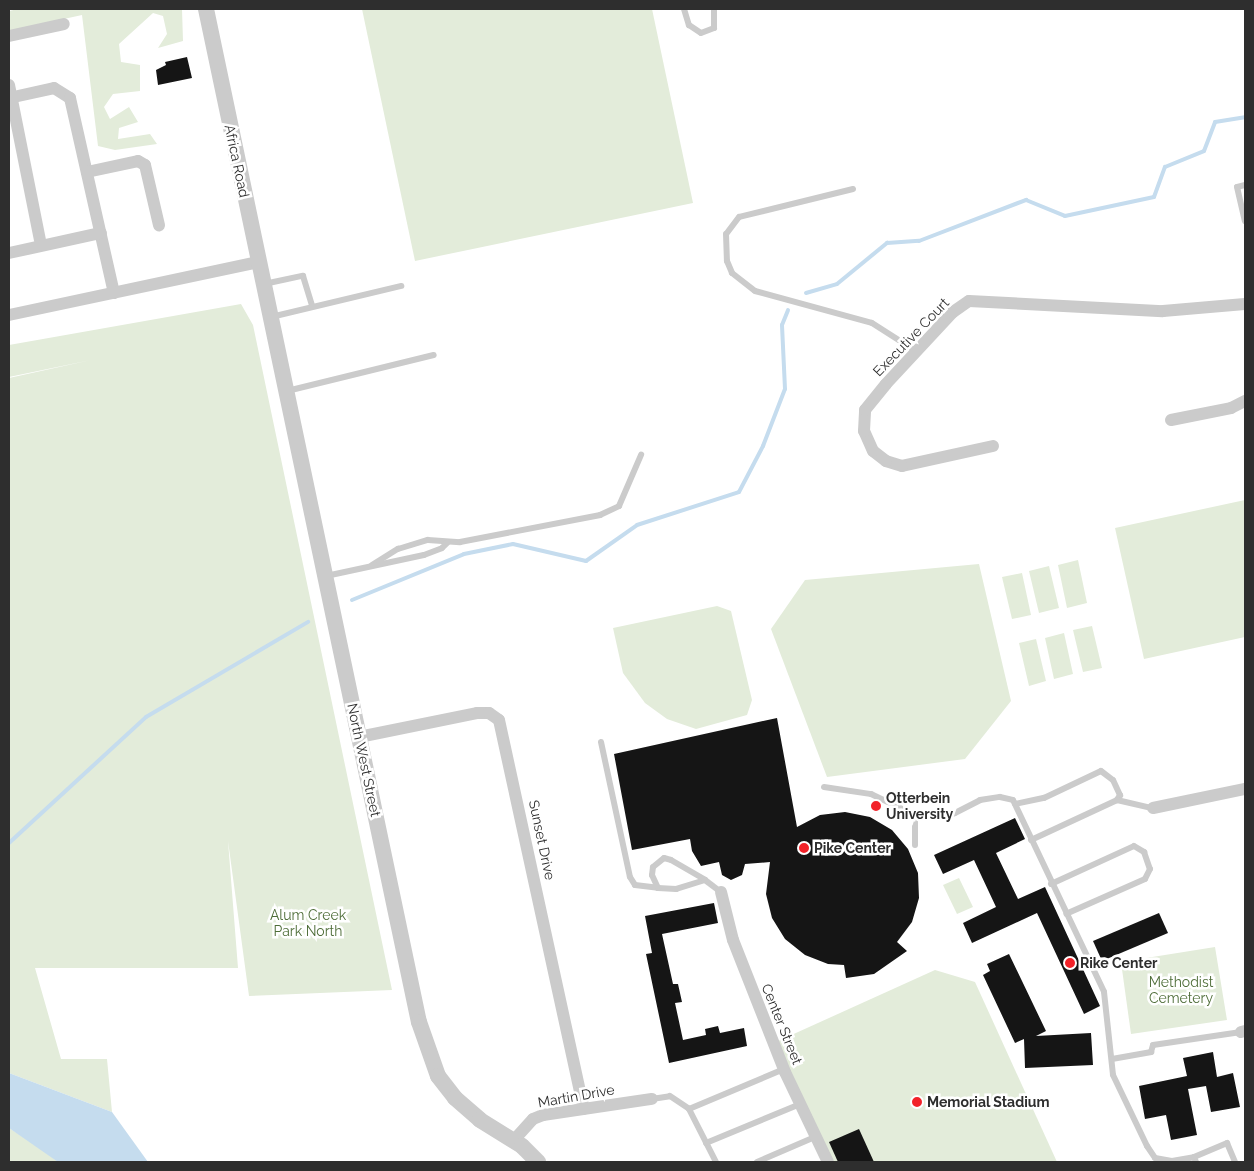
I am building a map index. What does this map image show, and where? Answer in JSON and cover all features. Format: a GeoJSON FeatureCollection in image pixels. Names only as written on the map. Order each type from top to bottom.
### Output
{"type":"FeatureCollection","features":[{"type":"Feature","properties":{"kind":"street","name":"Africa Road"},"geometry":{"type":"LineString","coordinates":[[206,9],[269,315]]}},
{"type":"Feature","properties":{"kind":"street"},"geometry":{"type":"LineString","coordinates":[[9,36],[64,24]]}},
{"type":"Feature","properties":{"kind":"street"},"geometry":{"type":"LineString","coordinates":[[41,246],[10,93],[54,88],[70,98],[114,292]]}},
{"type":"Feature","properties":{"kind":"street"},"geometry":{"type":"LineString","coordinates":[[87,172],[138,162],[145,165],[159,226]]}},
{"type":"Feature","properties":{"kind":"street"},"geometry":{"type":"LineString","coordinates":[[9,253],[100,233]]}},
{"type":"Feature","properties":{"kind":"street"},"geometry":{"type":"LineString","coordinates":[[9,315],[258,262]]}},
{"type":"Feature","properties":{"kind":"street","name":"Executive Court"},"geometry":{"type":"LineString","coordinates":[[993,446],[902,466],[886,461],[873,451],[864,431],[865,410],[916,351],[954,312],[969,301],[989,300],[1163,311],[1245,304]]}},
{"type":"Feature","properties":{"kind":"street","name":"North West Street"},"geometry":{"type":"LineString","coordinates":[[269,315],[425,1044],[438,1076],[455,1098],[480,1120],[514,1140],[538,1162]]}},
{"type":"Feature","properties":{"kind":"street"},"geometry":{"type":"LineString","coordinates":[[1171,420],[1231,408],[1245,401]]}},
{"type":"Feature","properties":{"kind":"street","name":"Sunset Drive"},"geometry":{"type":"LineString","coordinates":[[359,737],[477,712],[489,713],[499,720],[584,1109]]}},
{"type":"Feature","properties":{"kind":"street"},"geometry":{"type":"LineString","coordinates":[[1153,808],[1245,789]]}},
{"type":"Feature","properties":{"kind":"street","name":"Center Street"},"geometry":{"type":"LineString","coordinates":[[721,892],[732,940],[784,1069],[828,1162]]}},
{"type":"Feature","properties":{"kind":"street","name":"Martin Drive"},"geometry":{"type":"LineString","coordinates":[[514,1140],[533,1118],[652,1099]]}},
{"type":"Feature","properties":{"kind":"lane"},"geometry":{"type":"LineString","coordinates":[[684,9],[689,25],[701,32],[714,28],[714,9]]}},
{"type":"Feature","properties":{"kind":"lane"},"geometry":{"type":"LineString","coordinates":[[1245,185],[1237,187],[1245,221]]}},
{"type":"Feature","properties":{"kind":"lane"},"geometry":{"type":"LineString","coordinates":[[852,189],[739,217],[726,234],[726,261],[732,273],[755,291],[872,323],[916,351]]}},
{"type":"Feature","properties":{"kind":"lane"},"geometry":{"type":"LineString","coordinates":[[263,284],[303,276],[312,306]]}},
{"type":"Feature","properties":{"kind":"lane"},"geometry":{"type":"LineString","coordinates":[[269,315],[401,286]]}},
{"type":"Feature","properties":{"kind":"lane"},"geometry":{"type":"LineString","coordinates":[[285,391],[434,354]]}},
{"type":"Feature","properties":{"kind":"lane"},"geometry":{"type":"LineString","coordinates":[[372,565],[390,553],[412,544],[438,539],[448,542],[600,515],[619,506],[641,455]]}},
{"type":"Feature","properties":{"kind":"lane"},"geometry":{"type":"LineString","coordinates":[[325,577],[372,565],[424,555],[442,548],[448,542]]}},
{"type":"Feature","properties":{"kind":"lane"},"geometry":{"type":"LineString","coordinates":[[601,742],[630,877],[635,885],[676,889],[705,880]]}},
{"type":"Feature","properties":{"kind":"lane"},"geometry":{"type":"LineString","coordinates":[[1015,804],[1044,798],[1100,771],[1113,780],[1120,795],[1117,800],[1032,840]]}},
{"type":"Feature","properties":{"kind":"lane"},"geometry":{"type":"LineString","coordinates":[[824,788],[871,794],[915,815],[935,817],[955,813],[980,800],[1000,797],[1013,800],[1051,884],[1104,992],[1113,1075],[1155,1158],[1172,1161],[1195,1160],[1227,1143],[1235,1162]]}},
{"type":"Feature","properties":{"kind":"lane"},"geometry":{"type":"LineString","coordinates":[[1117,800],[1153,808]]}},
{"type":"Feature","properties":{"kind":"lane"},"geometry":{"type":"LineString","coordinates":[[915,815],[915,845]]}},
{"type":"Feature","properties":{"kind":"lane"},"geometry":{"type":"LineString","coordinates":[[1051,884],[1134,846],[1144,852],[1150,869],[1145,878],[1066,914]]}},
{"type":"Feature","properties":{"kind":"lane"},"geometry":{"type":"LineString","coordinates":[[658,888],[652,875],[653,867],[664,858],[705,880],[721,892]]}},
{"type":"Feature","properties":{"kind":"lane"},"geometry":{"type":"LineString","coordinates":[[1112,1059],[1151,1052],[1153,1046],[1243,1031]]}},
{"type":"Feature","properties":{"kind":"lane"},"geometry":{"type":"LineString","coordinates":[[688,1109],[784,1069]]}},
{"type":"Feature","properties":{"kind":"lane"},"geometry":{"type":"LineString","coordinates":[[652,1099],[670,1096],[688,1109],[716,1162]]}},
{"type":"Feature","properties":{"kind":"lane"},"geometry":{"type":"LineString","coordinates":[[706,1143],[800,1104]]}},
{"type":"Feature","properties":{"kind":"lane"},"geometry":{"type":"LineString","coordinates":[[757,1162],[815,1136]]}},
{"type":"Feature","properties":{"kind":"green space"},"geometry":{"type":"Polygon","coordinates":[[[18,9],[182,9],[183,41],[158,48],[167,34],[163,16],[153,13],[119,44],[121,62],[140,65],[140,91],[113,94],[104,107],[110,119],[129,107],[138,122],[119,128],[118,139],[150,134],[157,144],[115,150],[98,146],[82,15],[9,31],[9,11],[18,9]]]}},
{"type":"Feature","properties":{"kind":"green space"},"geometry":{"type":"Polygon","coordinates":[[[362,9],[652,9],[693,203],[415,261],[362,9]]]}},
{"type":"Feature","properties":{"kind":"green space","name":"Alum Creek Park North"},"geometry":{"type":"Polygon","coordinates":[[[241,304],[253,325],[392,990],[249,996],[228,841],[238,968],[35,968],[61,1059],[107,1059],[112,1112],[9,1073],[9,378],[91,360],[9,377],[9,345],[241,304]]]}},
{"type":"Feature","properties":{"kind":"green space"},"geometry":{"type":"Polygon","coordinates":[[[1245,500],[1245,637],[1144,659],[1115,528],[1245,500]]]}},
{"type":"Feature","properties":{"kind":"green space"},"geometry":{"type":"Polygon","coordinates":[[[1078,560],[1087,603],[1067,608],[1058,565],[1078,560]]]}},
{"type":"Feature","properties":{"kind":"green space"},"geometry":{"type":"Polygon","coordinates":[[[979,564],[1011,701],[965,759],[827,777],[771,629],[805,580],[979,564]]]}},
{"type":"Feature","properties":{"kind":"green space"},"geometry":{"type":"Polygon","coordinates":[[[1049,566],[1059,608],[1039,613],[1029,571],[1049,566]]]}},
{"type":"Feature","properties":{"kind":"green space"},"geometry":{"type":"Polygon","coordinates":[[[1022,573],[1031,615],[1012,619],[1002,577],[1022,573]]]}},
{"type":"Feature","properties":{"kind":"green space"},"geometry":{"type":"Polygon","coordinates":[[[717,606],[731,611],[752,700],[747,715],[696,729],[667,719],[645,703],[623,673],[613,628],[717,606]]]}},
{"type":"Feature","properties":{"kind":"green space"},"geometry":{"type":"Polygon","coordinates":[[[1092,626],[1102,668],[1083,672],[1073,630],[1092,626]]]}},
{"type":"Feature","properties":{"kind":"green space"},"geometry":{"type":"Polygon","coordinates":[[[1064,633],[1073,674],[1054,679],[1045,638],[1064,633]]]}},
{"type":"Feature","properties":{"kind":"green space"},"geometry":{"type":"Polygon","coordinates":[[[1036,639],[1046,681],[1029,686],[1019,643],[1036,639]]]}},
{"type":"Feature","properties":{"kind":"green space"},"geometry":{"type":"Polygon","coordinates":[[[959,878],[973,907],[957,914],[943,885],[959,878]]]}},
{"type":"Feature","properties":{"kind":"green space","name":"Methodist Cemetery"},"geometry":{"type":"Polygon","coordinates":[[[1215,947],[1227,1020],[1131,1034],[1121,962],[1215,947]]]}},
{"type":"Feature","properties":{"kind":"green space","name":"Memorial Stadium"},"geometry":{"type":"Polygon","coordinates":[[[935,970],[975,982],[1057,1162],[831,1162],[776,1042],[935,970]]]}},
{"type":"Feature","properties":{"kind":"green space"},"geometry":{"type":"Polygon","coordinates":[[[9,1128],[42,1149],[58,1162],[9,1162],[9,1128]]]}},
{"type":"Feature","properties":{"kind":"water"},"geometry":{"type":"Polygon","coordinates":[[[9,1073],[112,1112],[148,1162],[58,1162],[9,1128],[9,1073]]]}},
{"type":"Feature","properties":{"kind":"building"},"geometry":{"type":"Polygon","coordinates":[[[187,57],[192,78],[158,85],[156,70],[166,65],[165,62],[187,57]]]}},
{"type":"Feature","properties":{"kind":"building","name":"Pike Center"},"geometry":{"type":"Polygon","coordinates":[[[777,718],[797,827],[820,815],[845,812],[870,817],[892,830],[908,849],[918,873],[919,898],[912,922],[897,942],[907,951],[874,974],[846,978],[844,965],[828,964],[805,955],[785,939],[772,918],[766,894],[770,862],[745,864],[742,875],[731,880],[722,875],[719,862],[701,866],[692,851],[690,839],[632,850],[614,754],[777,718]]]}},
{"type":"Feature","properties":{"kind":"building"},"geometry":{"type":"Polygon","coordinates":[[[1015,818],[1025,839],[996,853],[1018,899],[1045,887],[1100,1006],[1084,1014],[1037,913],[972,943],[963,923],[996,907],[974,860],[943,874],[934,855],[1015,818]]]}},
{"type":"Feature","properties":{"kind":"building"},"geometry":{"type":"Polygon","coordinates":[[[714,903],[718,923],[662,934],[673,984],[678,984],[682,1002],[675,1003],[683,1040],[706,1035],[705,1029],[718,1026],[720,1033],[744,1028],[747,1046],[669,1063],[646,954],[652,953],[645,916],[714,903]]]}},
{"type":"Feature","properties":{"kind":"building"},"geometry":{"type":"Polygon","coordinates":[[[1159,913],[1168,933],[1102,961],[1093,941],[1159,913]]]}},
{"type":"Feature","properties":{"kind":"building"},"geometry":{"type":"Polygon","coordinates":[[[1009,954],[1046,1031],[1036,1036],[1091,1033],[1093,1065],[1025,1068],[1024,1039],[1015,1043],[983,975],[990,971],[987,964],[1009,954]]]}},
{"type":"Feature","properties":{"kind":"building"},"geometry":{"type":"Polygon","coordinates":[[[1213,1052],[1217,1077],[1233,1073],[1240,1107],[1211,1112],[1206,1086],[1188,1089],[1197,1135],[1171,1140],[1166,1115],[1145,1119],[1139,1086],[1187,1076],[1183,1058],[1213,1052]]]}},
{"type":"Feature","properties":{"kind":"building"},"geometry":{"type":"Polygon","coordinates":[[[859,1129],[874,1162],[838,1162],[829,1142],[859,1129]]]}},
{"type":"Feature","properties":{"kind":"waterway"},"geometry":{"type":"LineString","coordinates":[[806,293],[837,284],[887,243],[919,241],[1026,200],[1065,216],[1154,197],[1165,167],[1204,151],[1215,122],[1245,117]]}},
{"type":"Feature","properties":{"kind":"waterway"},"geometry":{"type":"LineString","coordinates":[[352,600],[464,554],[513,544],[586,561],[637,525],[739,492],[763,446],[785,389],[782,325],[788,310]]}},
{"type":"Feature","properties":{"kind":"waterway"},"geometry":{"type":"LineString","coordinates":[[9,843],[146,717],[308,622]]}},
{"type":"Feature","properties":{"kind":"place","name":"Otterbein University"},"geometry":{"type":"Point","coordinates":[876,806]}},
{"type":"Feature","properties":{"kind":"place","name":"Pike Center"},"geometry":{"type":"Point","coordinates":[804,848]}},
{"type":"Feature","properties":{"kind":"place","name":"Rike Center"},"geometry":{"type":"Point","coordinates":[1070,963]}},
{"type":"Feature","properties":{"kind":"place","name":"Memorial Stadium"},"geometry":{"type":"Point","coordinates":[917,1102]}}]}
